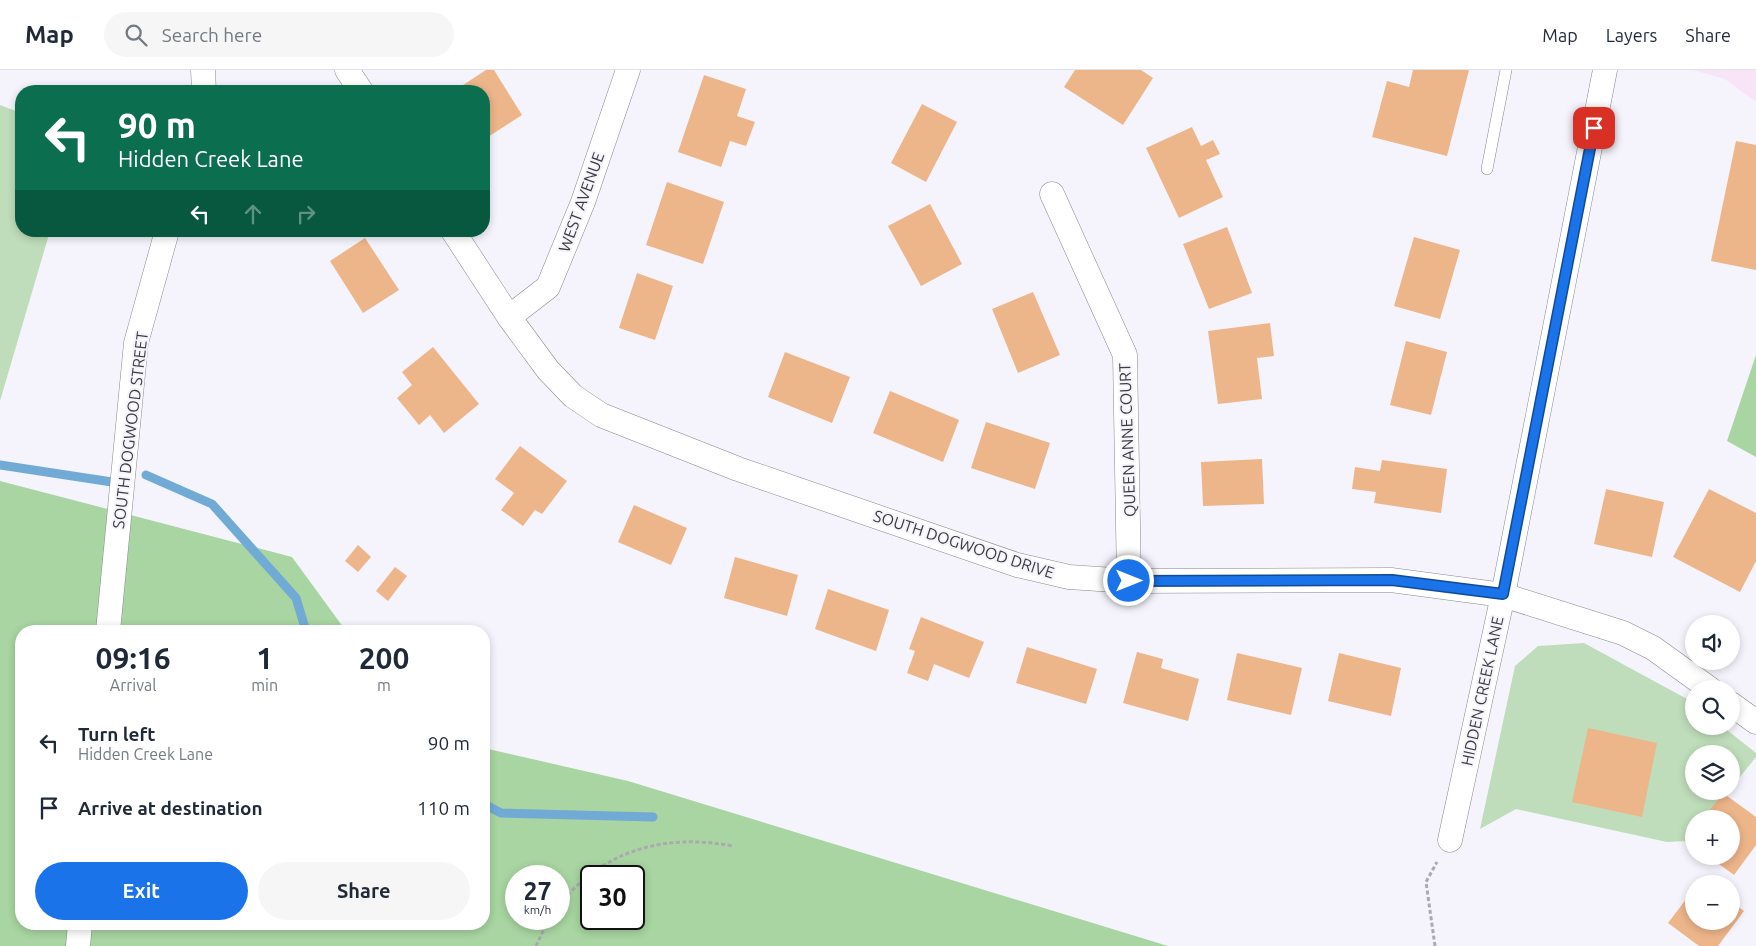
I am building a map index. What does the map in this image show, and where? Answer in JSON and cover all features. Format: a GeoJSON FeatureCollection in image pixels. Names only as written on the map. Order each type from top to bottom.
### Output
{"type":"FeatureCollection","features":[{"type":"Feature","properties":{"kind":"street"},"geometry":{"type":"LineString","coordinates":[[203,70],[204,85]]}},
{"type":"Feature","properties":{"kind":"street"},"geometry":{"type":"LineString","coordinates":[[347,70],[357,85]]}},
{"type":"Feature","properties":{"kind":"street","name":"WEST AVENUE"},"geometry":{"type":"LineString","coordinates":[[509,317],[548,287],[583,202],[628,70]]}},
{"type":"Feature","properties":{"kind":"street","name":"HIDDEN CREEK LANE"},"geometry":{"type":"LineString","coordinates":[[1450,840],[1503,594],[1605,70]]}},
{"type":"Feature","properties":{"kind":"street","name":"QUEEN ANNE COURT"},"geometry":{"type":"LineString","coordinates":[[1052,194],[1125,355],[1129,581]]}},
{"type":"Feature","properties":{"kind":"street","name":"SOUTH DOGWOOD STREET"},"geometry":{"type":"LineString","coordinates":[[109,625],[136,343],[165,237]]}},
{"type":"Feature","properties":{"kind":"street","name":"SOUTH DOGWOOD DRIVE"},"geometry":{"type":"LineString","coordinates":[[457,237],[509,317],[548,370],[573,396],[601,415],[738,469],[1017,565],[1069,577],[1129,581],[1392,580],[1503,594],[1623,633],[1653,648],[1697,680]]}},
{"type":"Feature","properties":{"kind":"street"},"geometry":{"type":"LineString","coordinates":[[1740,710],[1756,722]]}},
{"type":"Feature","properties":{"kind":"street"},"geometry":{"type":"LineString","coordinates":[[78,946],[79,930]]}},
{"type":"Feature","properties":{"kind":"lane"},"geometry":{"type":"LineString","coordinates":[[1487,169],[1506,70]]}},
{"type":"Feature","properties":{"kind":"path"},"geometry":{"type":"LineString","coordinates":[[1435,946],[1426,882],[1450,840]]}},
{"type":"Feature","properties":{"kind":"path"},"geometry":{"type":"LineString","coordinates":[[570,892],[578,883],[594,871],[636,849],[676,841],[733,846]]}},
{"type":"Feature","properties":{"kind":"path"},"geometry":{"type":"LineString","coordinates":[[536,946],[544,930]]}},
{"type":"Feature","properties":{"kind":"shaded area"},"geometry":{"type":"Polygon","coordinates":[[[1693,70],[1756,70],[1756,102],[1725,79],[1693,70]]]}},
{"type":"Feature","properties":{"kind":"green space"},"geometry":{"type":"Polygon","coordinates":[[[0,105],[15,111],[15,237],[48,237],[0,401],[0,105]]]}},
{"type":"Feature","properties":{"kind":"green space"},"geometry":{"type":"Polygon","coordinates":[[[1756,355],[1756,457],[1727,441],[1756,355]]]}},
{"type":"Feature","properties":{"kind":"green space"},"geometry":{"type":"Polygon","coordinates":[[[0,481],[292,557],[342,625],[15,625],[15,930],[490,930],[490,749],[628,781],[1168,946],[0,946],[0,481]]]}},
{"type":"Feature","properties":{"kind":"green space"},"geometry":{"type":"Polygon","coordinates":[[[1584,643],[1685,698],[1685,735],[1733,735],[1756,753],[1756,757],[1740,777],[1740,745],[1685,745],[1685,800],[1721,800],[1713,810],[1685,810],[1685,841],[1667,842],[1516,809],[1480,829],[1515,666],[1538,646],[1584,643]]]}},
{"type":"Feature","properties":{"kind":"building"},"geometry":{"type":"Polygon","coordinates":[[[486,70],[494,70],[522,115],[490,136],[490,85],[463,85],[486,70]]]}},
{"type":"Feature","properties":{"kind":"building"},"geometry":{"type":"Polygon","coordinates":[[[1075,70],[1141,70],[1153,78],[1123,125],[1064,87],[1075,70]]]}},
{"type":"Feature","properties":{"kind":"building"},"geometry":{"type":"Polygon","coordinates":[[[1413,70],[1469,70],[1447,156],[1372,137],[1387,81],[1409,87],[1413,70]]]}},
{"type":"Feature","properties":{"kind":"building"},"geometry":{"type":"Polygon","coordinates":[[[704,75],[746,89],[737,116],[755,122],[746,146],[730,141],[721,167],[678,152],[704,75]]]}},
{"type":"Feature","properties":{"kind":"building"},"geometry":{"type":"Polygon","coordinates":[[[922,104],[957,122],[926,182],[891,163],[922,104]]]}},
{"type":"Feature","properties":{"kind":"building"},"geometry":{"type":"Polygon","coordinates":[[[1192,127],[1201,146],[1213,140],[1220,154],[1206,160],[1223,197],[1179,218],[1146,148],[1192,127]]]}},
{"type":"Feature","properties":{"kind":"building"},"geometry":{"type":"Polygon","coordinates":[[[1736,141],[1756,145],[1756,270],[1711,261],[1736,141]]]}},
{"type":"Feature","properties":{"kind":"building"},"geometry":{"type":"Polygon","coordinates":[[[667,182],[724,202],[703,264],[646,245],[667,182]]]}},
{"type":"Feature","properties":{"kind":"building"},"geometry":{"type":"Polygon","coordinates":[[[930,204],[962,264],[921,286],[888,226],[930,204]]]}},
{"type":"Feature","properties":{"kind":"building"},"geometry":{"type":"Polygon","coordinates":[[[1227,227],[1252,293],[1209,309],[1183,244],[1227,227]]]}},
{"type":"Feature","properties":{"kind":"building"},"geometry":{"type":"Polygon","coordinates":[[[1414,237],[1460,250],[1440,319],[1394,306],[1414,237]]]}},
{"type":"Feature","properties":{"kind":"building"},"geometry":{"type":"Polygon","coordinates":[[[365,238],[399,290],[363,313],[330,261],[365,238]]]}},
{"type":"Feature","properties":{"kind":"building"},"geometry":{"type":"Polygon","coordinates":[[[637,273],[673,286],[655,340],[619,328],[637,273]]]}},
{"type":"Feature","properties":{"kind":"building"},"geometry":{"type":"Polygon","coordinates":[[[1033,292],[1060,355],[1018,373],[992,309],[1033,292]]]}},
{"type":"Feature","properties":{"kind":"building"},"geometry":{"type":"Polygon","coordinates":[[[1270,323],[1274,356],[1257,358],[1262,399],[1218,404],[1208,331],[1270,323]]]}},
{"type":"Feature","properties":{"kind":"building"},"geometry":{"type":"Polygon","coordinates":[[[1406,341],[1447,352],[1431,415],[1390,405],[1406,341]]]}},
{"type":"Feature","properties":{"kind":"building"},"geometry":{"type":"Polygon","coordinates":[[[433,347],[479,404],[444,433],[430,415],[419,425],[397,398],[412,385],[402,372],[433,347]]]}},
{"type":"Feature","properties":{"kind":"building"},"geometry":{"type":"Polygon","coordinates":[[[785,352],[850,377],[832,423],[768,397],[785,352]]]}},
{"type":"Feature","properties":{"kind":"building"},"geometry":{"type":"Polygon","coordinates":[[[890,391],[959,420],[943,462],[873,433],[890,391]]]}},
{"type":"Feature","properties":{"kind":"building"},"geometry":{"type":"Polygon","coordinates":[[[986,422],[1050,443],[1035,489],[971,468],[986,422]]]}},
{"type":"Feature","properties":{"kind":"building"},"geometry":{"type":"Polygon","coordinates":[[[520,446],[567,481],[542,514],[535,510],[523,526],[501,510],[514,493],[495,479],[520,446]]]}},
{"type":"Feature","properties":{"kind":"building"},"geometry":{"type":"Polygon","coordinates":[[[1262,459],[1264,504],[1203,506],[1201,462],[1262,459]]]}},
{"type":"Feature","properties":{"kind":"building"},"geometry":{"type":"Polygon","coordinates":[[[1382,460],[1447,469],[1441,513],[1374,503],[1376,492],[1352,489],[1355,467],[1380,471],[1382,460]]]}},
{"type":"Feature","properties":{"kind":"building"},"geometry":{"type":"Polygon","coordinates":[[[1606,489],[1664,502],[1652,557],[1594,544],[1606,489]]]}},
{"type":"Feature","properties":{"kind":"building"},"geometry":{"type":"Polygon","coordinates":[[[1709,489],[1756,513],[1756,561],[1740,592],[1673,557],[1709,489]]]}},
{"type":"Feature","properties":{"kind":"building"},"geometry":{"type":"Polygon","coordinates":[[[634,505],[687,528],[671,565],[618,542],[634,505]]]}},
{"type":"Feature","properties":{"kind":"building"},"geometry":{"type":"Polygon","coordinates":[[[358,545],[371,557],[358,572],[345,561],[358,545]]]}},
{"type":"Feature","properties":{"kind":"building"},"geometry":{"type":"Polygon","coordinates":[[[735,557],[798,575],[787,616],[724,598],[735,557]]]}},
{"type":"Feature","properties":{"kind":"building"},"geometry":{"type":"Polygon","coordinates":[[[395,567],[407,576],[388,601],[376,591],[395,567]]]}},
{"type":"Feature","properties":{"kind":"building"},"geometry":{"type":"Polygon","coordinates":[[[828,589],[889,610],[876,651],[815,629],[828,589]]]}},
{"type":"Feature","properties":{"kind":"building"},"geometry":{"type":"Polygon","coordinates":[[[921,617],[984,642],[969,678],[934,664],[928,681],[907,673],[915,651],[909,649],[921,617]]]}},
{"type":"Feature","properties":{"kind":"building"},"geometry":{"type":"Polygon","coordinates":[[[1027,647],[1097,669],[1086,704],[1016,683],[1027,647]]]}},
{"type":"Feature","properties":{"kind":"building"},"geometry":{"type":"Polygon","coordinates":[[[1137,652],[1163,659],[1161,668],[1199,679],[1188,721],[1123,703],[1137,652]]]}},
{"type":"Feature","properties":{"kind":"building"},"geometry":{"type":"Polygon","coordinates":[[[1237,653],[1302,668],[1291,715],[1227,700],[1237,653]]]}},
{"type":"Feature","properties":{"kind":"building"},"geometry":{"type":"Polygon","coordinates":[[[1339,653],[1401,668],[1391,716],[1328,701],[1339,653]]]}},
{"type":"Feature","properties":{"kind":"building"},"geometry":{"type":"Polygon","coordinates":[[[1588,728],[1657,743],[1642,817],[1572,802],[1588,728]]]}},
{"type":"Feature","properties":{"kind":"building"},"geometry":{"type":"Polygon","coordinates":[[[1718,800],[1733,800],[1756,817],[1756,845],[1734,875],[1720,865],[1740,865],[1740,810],[1710,810],[1718,800]]]}},
{"type":"Feature","properties":{"kind":"building"},"geometry":{"type":"Polygon","coordinates":[[[1685,901],[1685,930],[1730,930],[1718,946],[1699,946],[1668,923],[1685,901]]]}},
{"type":"Feature","properties":{"kind":"building"},"geometry":{"type":"Polygon","coordinates":[[[1740,908],[1744,911],[1740,916],[1740,908]]]}},
{"type":"Feature","properties":{"kind":"waterway"},"geometry":{"type":"LineString","coordinates":[[0,465],[112,482]]}},
{"type":"Feature","properties":{"kind":"waterway"},"geometry":{"type":"LineString","coordinates":[[146,475],[212,504],[296,598],[304,625]]}},
{"type":"Feature","properties":{"kind":"waterway"},"geometry":{"type":"LineString","coordinates":[[490,807],[501,813],[653,817]]}},
{"type":"Feature","properties":{"kind":"route"},"geometry":{"type":"LineString","coordinates":[[1129,581],[1392,580],[1446,585],[1503,594],[1594,128]]}}]}
